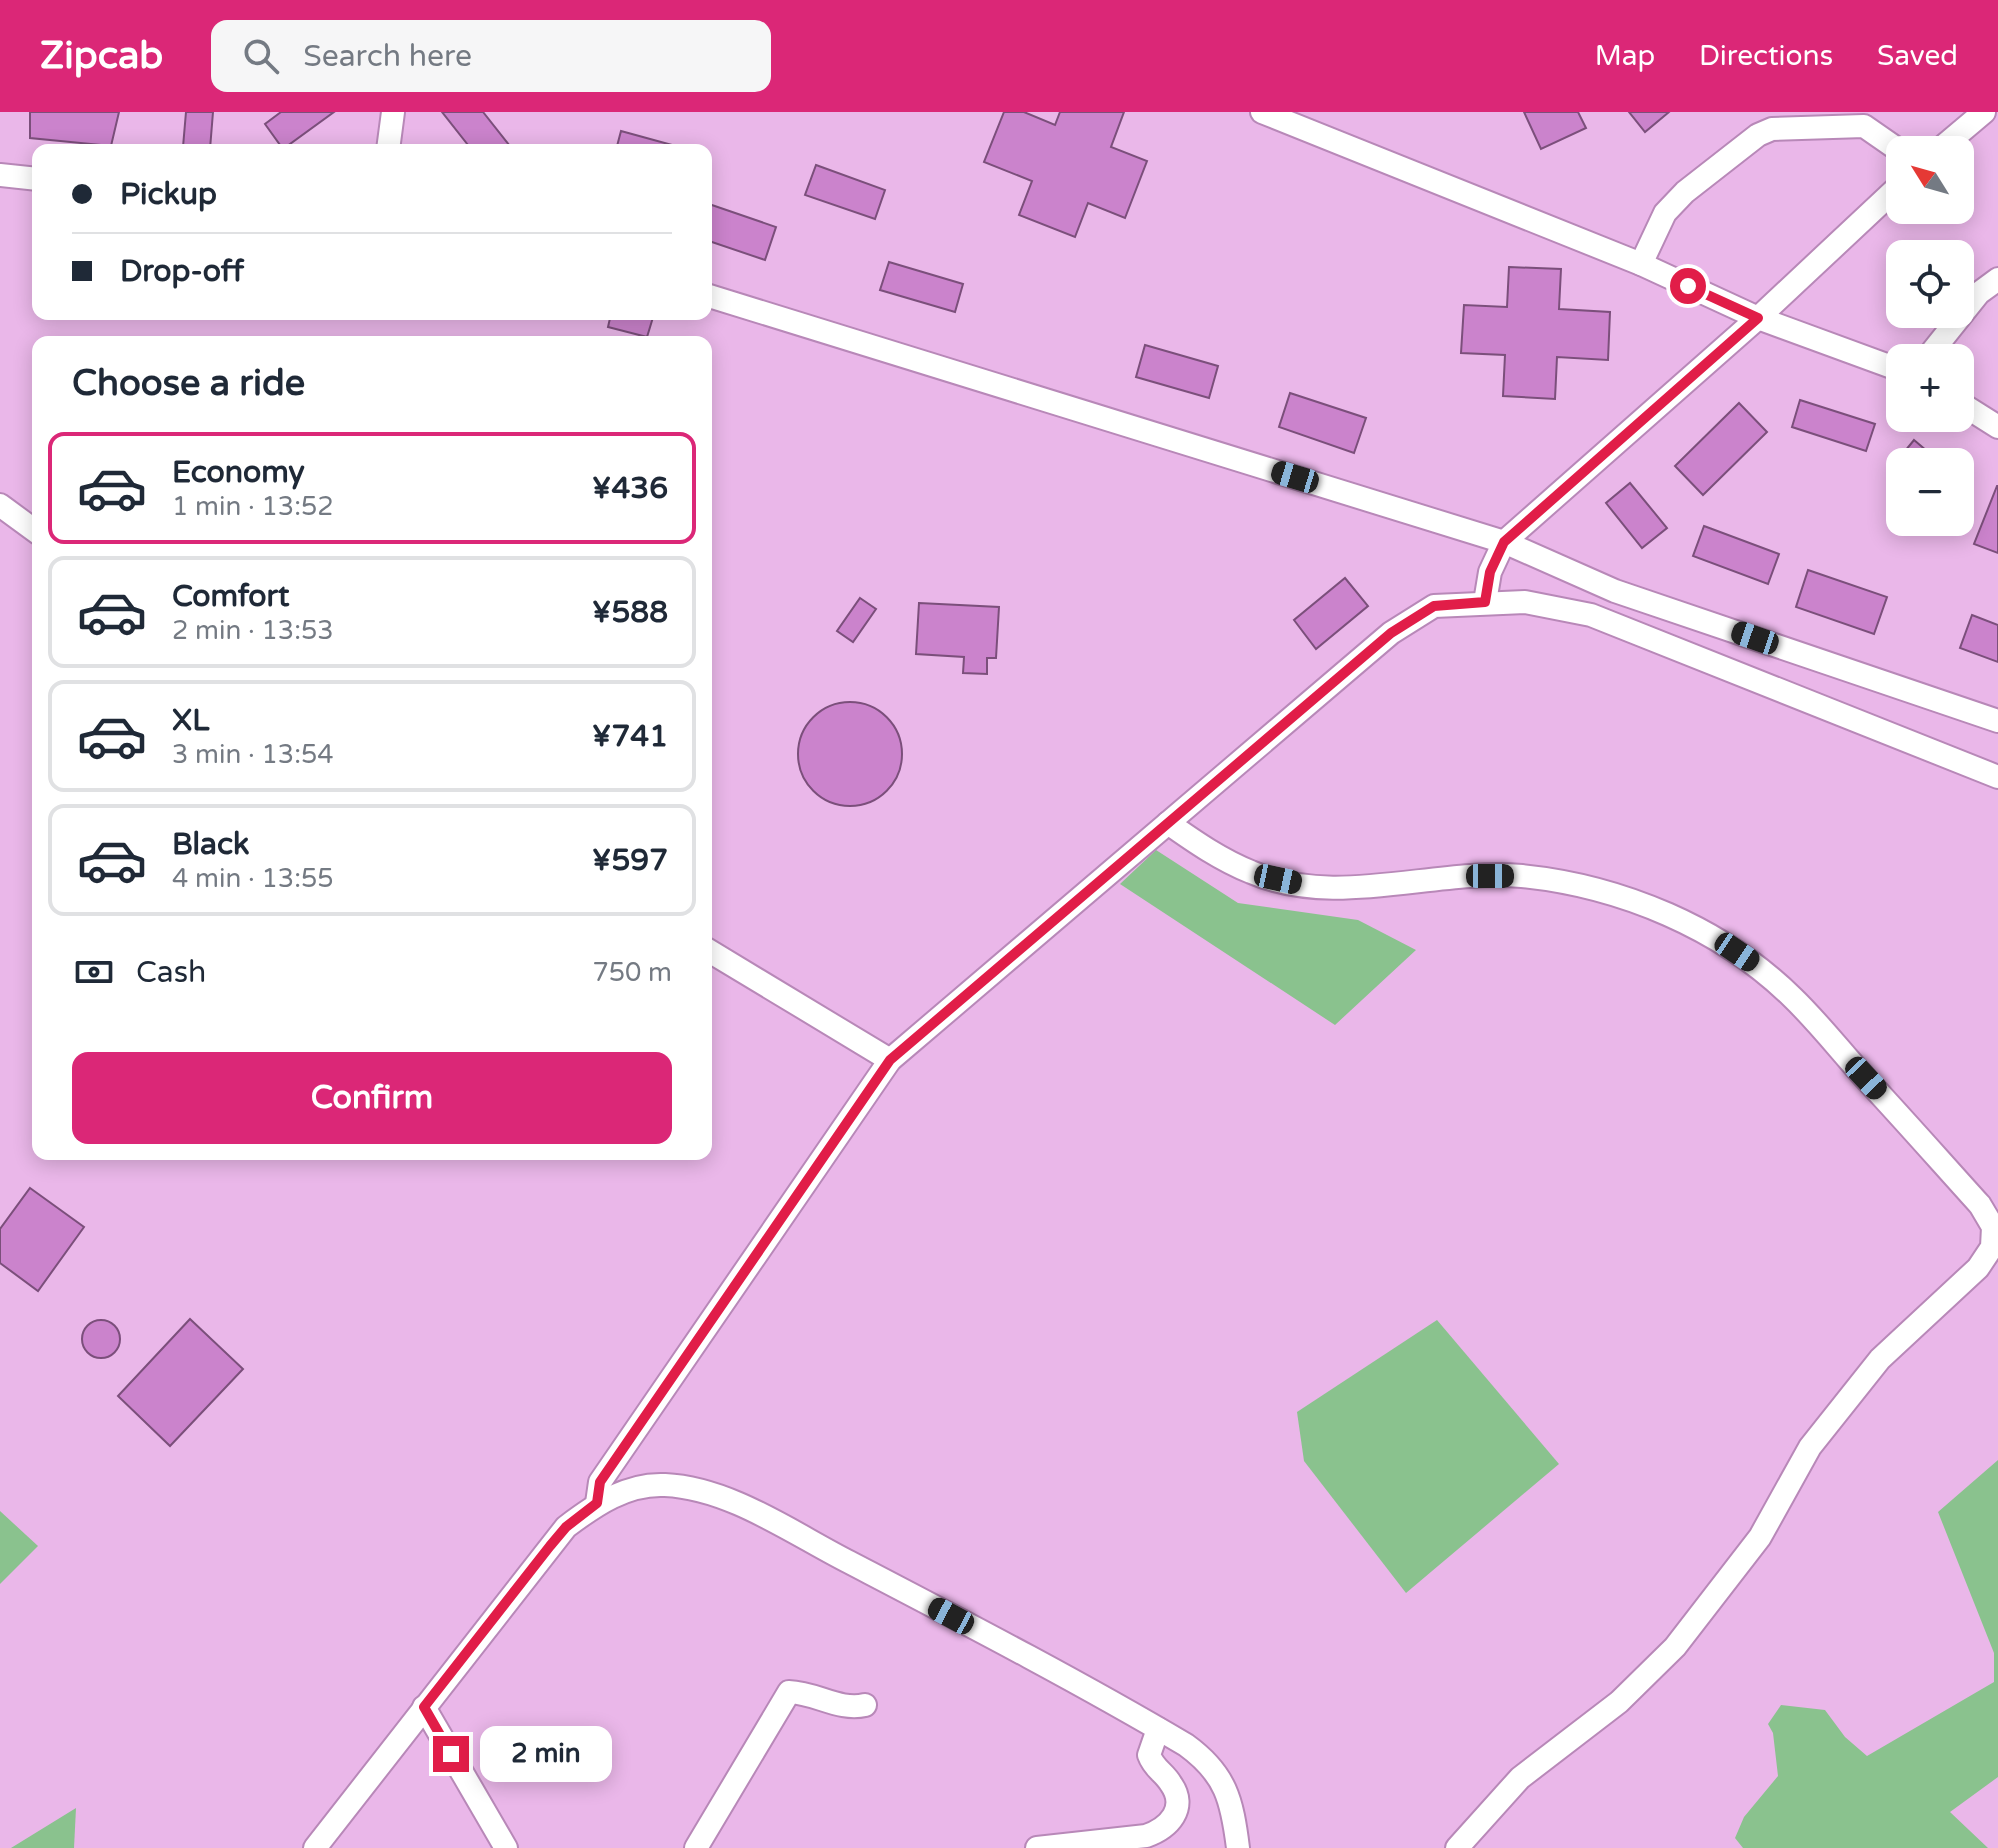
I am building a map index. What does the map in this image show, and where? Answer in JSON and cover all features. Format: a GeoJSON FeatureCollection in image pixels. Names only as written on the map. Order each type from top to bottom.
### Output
{"type":"FeatureCollection","features":[{"type":"Feature","properties":{"kind":"street"},"geometry":{"type":"LineString","coordinates":[[389,144],[393,112]]}},
{"type":"Feature","properties":{"kind":"street"},"geometry":{"type":"LineString","coordinates":[[1262,112],[1641,264],[1758,318],[1886,365]]}},
{"type":"Feature","properties":{"kind":"street"},"geometry":{"type":"LineString","coordinates":[[1956,136],[1984,112]]}},
{"type":"Feature","properties":{"kind":"street"},"geometry":{"type":"LineString","coordinates":[[1641,264],[1665,213],[1685,192],[1758,135],[1772,129],[1864,126],[1886,141]]}},
{"type":"Feature","properties":{"kind":"street"},"geometry":{"type":"LineString","coordinates":[[0,175],[32,178]]}},
{"type":"Feature","properties":{"kind":"street"},"geometry":{"type":"LineString","coordinates":[[1485,602],[1490,572],[1504,542],[1758,318],[1886,198]]}},
{"type":"Feature","properties":{"kind":"street"},"geometry":{"type":"LineString","coordinates":[[1938,344],[1979,293],[1998,279]]}},
{"type":"Feature","properties":{"kind":"street"},"geometry":{"type":"LineString","coordinates":[[712,297],[1504,542],[1615,591],[1998,721]]}},
{"type":"Feature","properties":{"kind":"street"},"geometry":{"type":"LineString","coordinates":[[1974,412],[1998,427]]}},
{"type":"Feature","properties":{"kind":"street"},"geometry":{"type":"LineString","coordinates":[[0,505],[32,529]]}},
{"type":"Feature","properties":{"kind":"street"},"geometry":{"type":"LineString","coordinates":[[597,1503],[600,1482],[890,1060],[1391,633],[1434,606],[1525,602],[1591,615],[1998,777]]}},
{"type":"Feature","properties":{"kind":"street"},"geometry":{"type":"LineString","coordinates":[[1168,823],[1207,850],[1254,874],[1303,885],[1349,887],[1459,876],[1520,876],[1595,890],[1671,915],[1715,938],[1759,967],[1794,998],[1980,1205],[1993,1227],[1992,1247],[1978,1268],[1880,1359],[1810,1447],[1760,1537],[1675,1647],[1619,1702],[1520,1778],[1457,1848]]}},
{"type":"Feature","properties":{"kind":"street"},"geometry":{"type":"LineString","coordinates":[[712,953],[890,1060]]}},
{"type":"Feature","properties":{"kind":"street"},"geometry":{"type":"LineString","coordinates":[[315,1848],[558,1536],[597,1503],[630,1490],[662,1484],[698,1489],[734,1502],[1158,1729],[1206,1760],[1222,1780],[1234,1812],[1238,1848]]}},
{"type":"Feature","properties":{"kind":"street"},"geometry":{"type":"LineString","coordinates":[[696,1848],[789,1692],[811,1693],[849,1708],[865,1705]]}},
{"type":"Feature","properties":{"kind":"street"},"geometry":{"type":"LineString","coordinates":[[424,1707],[506,1848]]}},
{"type":"Feature","properties":{"kind":"street"},"geometry":{"type":"LineString","coordinates":[[1037,1848],[1146,1836],[1162,1830],[1175,1816],[1179,1800],[1171,1782],[1154,1769],[1149,1755],[1158,1729]]}},
{"type":"Feature","properties":{"kind":"green space"},"geometry":{"type":"Polygon","coordinates":[[[1156,850],[1238,903],[1358,920],[1416,950],[1335,1025],[1120,884],[1156,850]]]}},
{"type":"Feature","properties":{"kind":"green space"},"geometry":{"type":"Polygon","coordinates":[[[1437,1320],[1559,1464],[1406,1593],[1304,1461],[1297,1412],[1437,1320]]]}},
{"type":"Feature","properties":{"kind":"green space"},"geometry":{"type":"Polygon","coordinates":[[[1998,1460],[1998,1777],[1950,1812],[1988,1848],[1743,1848],[1735,1838],[1744,1817],[1778,1776],[1773,1733],[1768,1724],[1781,1705],[1825,1710],[1845,1737],[1867,1756],[1994,1682],[1994,1653],[1938,1512],[1998,1460]]]}},
{"type":"Feature","properties":{"kind":"green space"},"geometry":{"type":"Polygon","coordinates":[[[0,1511],[38,1546],[0,1584],[0,1511]]]}},
{"type":"Feature","properties":{"kind":"green space"},"geometry":{"type":"Polygon","coordinates":[[[76,1808],[74,1848],[11,1848],[76,1808]]]}},
{"type":"Feature","properties":{"kind":"building"},"geometry":{"type":"Polygon","coordinates":[[[30,112],[119,112],[111,144],[30,138],[30,112]]]}},
{"type":"Feature","properties":{"kind":"building"},"geometry":{"type":"Polygon","coordinates":[[[186,112],[213,112],[210,144],[183,144],[186,112]]]}},
{"type":"Feature","properties":{"kind":"building"},"geometry":{"type":"Polygon","coordinates":[[[281,112],[334,112],[290,144],[279,144],[265,124],[281,112]]]}},
{"type":"Feature","properties":{"kind":"building"},"geometry":{"type":"Polygon","coordinates":[[[442,112],[483,112],[508,144],[467,144],[442,112]]]}},
{"type":"Feature","properties":{"kind":"building"},"geometry":{"type":"Polygon","coordinates":[[[1004,112],[1024,112],[1055,125],[1060,112],[1124,112],[1111,147],[1147,161],[1125,218],[1088,203],[1075,237],[1019,215],[1032,181],[984,162],[1004,112]]]}},
{"type":"Feature","properties":{"kind":"building"},"geometry":{"type":"Polygon","coordinates":[[[1524,112],[1578,112],[1586,128],[1541,149],[1524,112]]]}},
{"type":"Feature","properties":{"kind":"building"},"geometry":{"type":"Polygon","coordinates":[[[1629,112],[1669,112],[1645,132],[1629,112]]]}},
{"type":"Feature","properties":{"kind":"building"},"geometry":{"type":"Polygon","coordinates":[[[621,131],[668,144],[618,144],[621,131]]]}},
{"type":"Feature","properties":{"kind":"building"},"geometry":{"type":"Polygon","coordinates":[[[816,165],[885,190],[875,219],[805,195],[816,165]]]}},
{"type":"Feature","properties":{"kind":"building"},"geometry":{"type":"Polygon","coordinates":[[[712,205],[776,227],[765,260],[712,242],[712,205]]]}},
{"type":"Feature","properties":{"kind":"building"},"geometry":{"type":"Polygon","coordinates":[[[889,262],[963,284],[955,312],[880,290],[889,262]]]}},
{"type":"Feature","properties":{"kind":"building"},"geometry":{"type":"Polygon","coordinates":[[[1509,267],[1561,269],[1559,309],[1610,312],[1608,360],[1557,357],[1555,399],[1503,396],[1505,355],[1461,353],[1464,305],[1507,307],[1509,267]]]}},
{"type":"Feature","properties":{"kind":"building"},"geometry":{"type":"Polygon","coordinates":[[[610,320],[652,320],[647,336],[608,327],[610,320]]]}},
{"type":"Feature","properties":{"kind":"building"},"geometry":{"type":"Polygon","coordinates":[[[1145,345],[1218,366],[1209,398],[1136,377],[1145,345]]]}},
{"type":"Feature","properties":{"kind":"building"},"geometry":{"type":"Polygon","coordinates":[[[1290,393],[1366,418],[1354,453],[1279,427],[1290,393]]]}},
{"type":"Feature","properties":{"kind":"building"},"geometry":{"type":"Polygon","coordinates":[[[1800,400],[1875,424],[1866,451],[1792,427],[1800,400]]]}},
{"type":"Feature","properties":{"kind":"building"},"geometry":{"type":"Polygon","coordinates":[[[1739,403],[1767,432],[1703,495],[1675,466],[1739,403]]]}},
{"type":"Feature","properties":{"kind":"building"},"geometry":{"type":"Polygon","coordinates":[[[1914,440],[1923,448],[1907,448],[1914,440]]]}},
{"type":"Feature","properties":{"kind":"building"},"geometry":{"type":"Polygon","coordinates":[[[1630,483],[1667,528],[1642,548],[1606,503],[1630,483]]]}},
{"type":"Feature","properties":{"kind":"building"},"geometry":{"type":"Polygon","coordinates":[[[1998,486],[1998,553],[1974,544],[1998,486]]]}},
{"type":"Feature","properties":{"kind":"building"},"geometry":{"type":"Polygon","coordinates":[[[1704,526],[1779,554],[1768,584],[1693,556],[1704,526]]]}},
{"type":"Feature","properties":{"kind":"building"},"geometry":{"type":"Polygon","coordinates":[[[1808,570],[1887,597],[1874,634],[1796,607],[1808,570]]]}},
{"type":"Feature","properties":{"kind":"building"},"geometry":{"type":"Polygon","coordinates":[[[1345,578],[1368,606],[1316,649],[1294,620],[1345,578]]]}},
{"type":"Feature","properties":{"kind":"building"},"geometry":{"type":"Polygon","coordinates":[[[860,598],[876,609],[853,642],[837,631],[860,598]]]}},
{"type":"Feature","properties":{"kind":"building"},"geometry":{"type":"Polygon","coordinates":[[[919,603],[999,607],[996,658],[987,658],[987,674],[963,673],[964,657],[916,654],[919,603]]]}},
{"type":"Feature","properties":{"kind":"building"},"geometry":{"type":"Polygon","coordinates":[[[1972,615],[1998,625],[1998,662],[1960,648],[1972,615]]]}},
{"type":"Feature","properties":{"kind":"building"},"geometry":{"type":"Polygon","coordinates":[[[850,702],[870,706],[887,717],[898,734],[902,754],[898,774],[887,791],[870,802],[850,806],[830,802],[813,791],[802,774],[798,754],[802,734],[813,717],[830,706],[850,702]]]}},
{"type":"Feature","properties":{"kind":"building"},"geometry":{"type":"Polygon","coordinates":[[[30,1188],[84,1227],[38,1291],[0,1263],[0,1229],[30,1188]]]}},
{"type":"Feature","properties":{"kind":"building"},"geometry":{"type":"Polygon","coordinates":[[[190,1319],[243,1369],[170,1446],[118,1396],[190,1319]]]}},
{"type":"Feature","properties":{"kind":"building"},"geometry":{"type":"Polygon","coordinates":[[[101,1320],[114,1326],[120,1339],[114,1352],[101,1358],[88,1352],[82,1339],[88,1326],[101,1320]]]}},
{"type":"Feature","properties":{"kind":"route"},"geometry":{"type":"LineString","coordinates":[[451,1754],[424,1707],[566,1527],[597,1503],[600,1482],[890,1060],[1391,633],[1434,606],[1485,602],[1490,572],[1504,542],[1758,318],[1688,286]]}}]}
